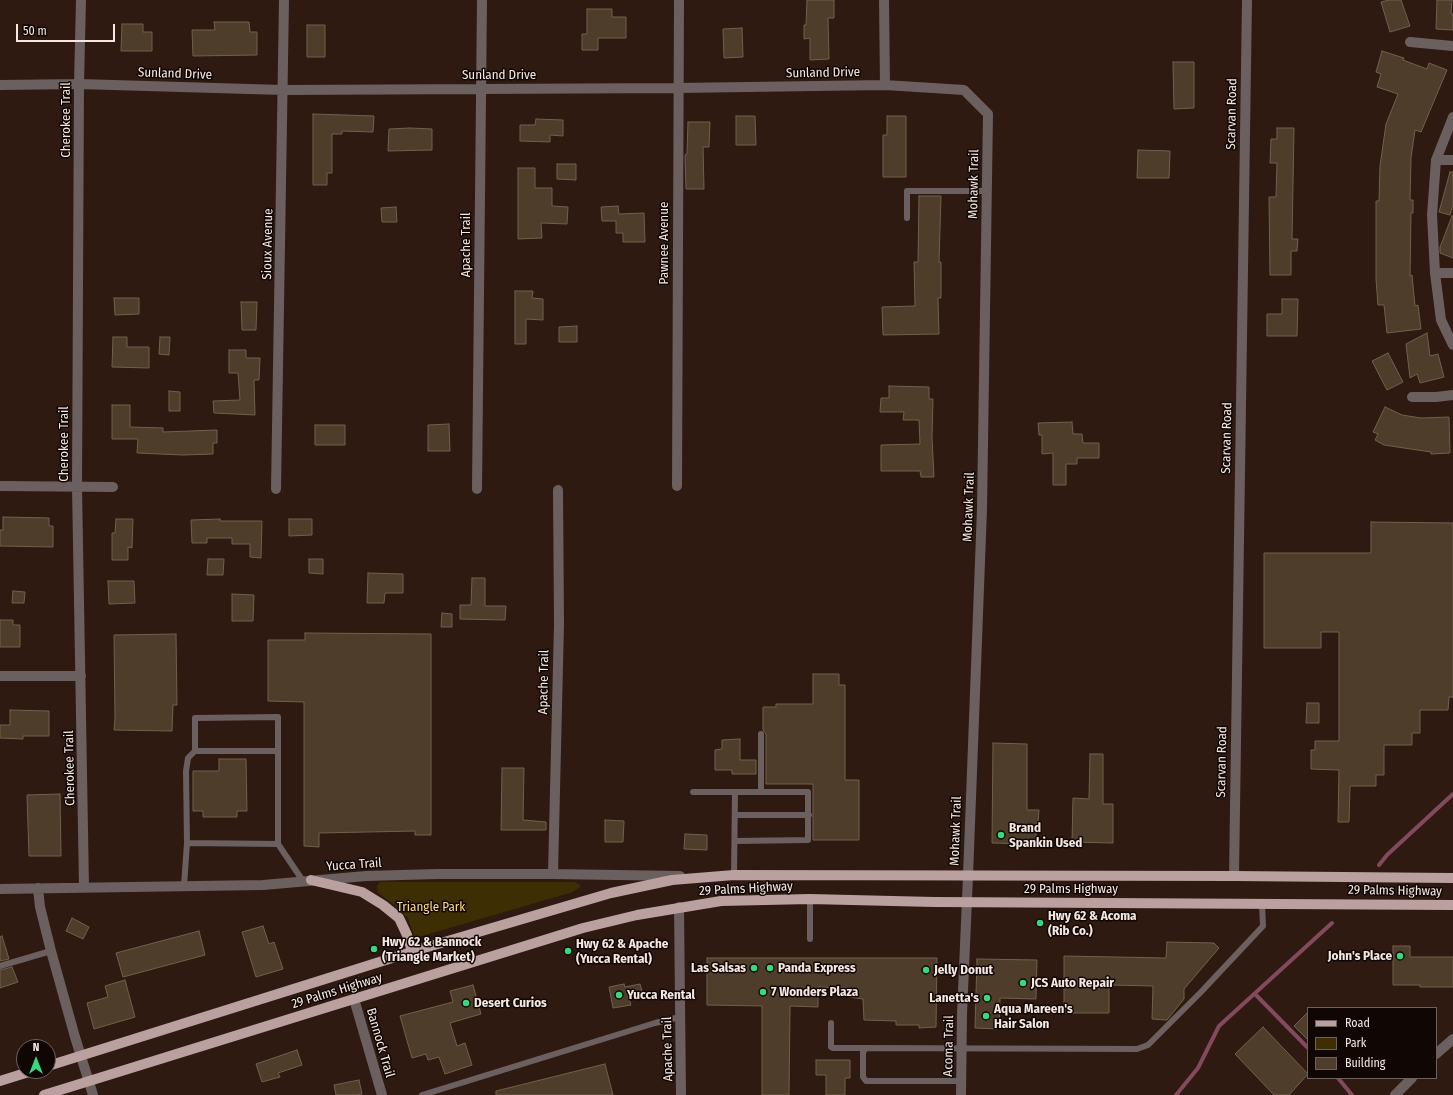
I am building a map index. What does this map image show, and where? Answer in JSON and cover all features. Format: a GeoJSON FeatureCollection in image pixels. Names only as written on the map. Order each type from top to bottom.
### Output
{"type":"FeatureCollection","features":[{"type":"Feature","properties":{"kind":"main road","name":"29 Palms Highway"},"geometry":{"type":"LineString","coordinates":[[56,1064],[412,952],[612,893],[672,880],[711,876],[1234,876],[1453,878]]}},
{"type":"Feature","properties":{"kind":"main road"},"geometry":{"type":"LineString","coordinates":[[307,881],[362,892],[383,905],[399,918],[407,935],[412,952]]}},
{"type":"Feature","properties":{"kind":"main road","name":"29 Palms Highway"},"geometry":{"type":"LineString","coordinates":[[44,1095],[583,928],[637,915],[721,901],[810,899],[967,902],[1453,905]]}},
{"type":"Feature","properties":{"kind":"main road"},"geometry":{"type":"LineString","coordinates":[[0,1081],[16,1076]]}},
{"type":"Feature","properties":{"kind":"street","name":"Cherokee Trail"},"geometry":{"type":"LineString","coordinates":[[81,0],[79,84],[77,487],[84,888]]}},
{"type":"Feature","properties":{"kind":"street","name":"Sioux Avenue"},"geometry":{"type":"LineString","coordinates":[[276,489],[284,0]]}},
{"type":"Feature","properties":{"kind":"street","name":"Apache Trail"},"geometry":{"type":"LineString","coordinates":[[477,490],[482,0]]}},
{"type":"Feature","properties":{"kind":"street","name":"Pawnee Avenue"},"geometry":{"type":"LineString","coordinates":[[677,486],[679,0]]}},
{"type":"Feature","properties":{"kind":"street"},"geometry":{"type":"LineString","coordinates":[[884,0],[885,85]]}},
{"type":"Feature","properties":{"kind":"street","name":"Scarvan Road"},"geometry":{"type":"LineString","coordinates":[[1234,876],[1247,0]]}},
{"type":"Feature","properties":{"kind":"street"},"geometry":{"type":"LineString","coordinates":[[1410,42],[1453,46]]}},
{"type":"Feature","properties":{"kind":"street","name":"Sunland Drive"},"geometry":{"type":"LineString","coordinates":[[0,85],[79,84],[283,90],[678,88],[885,85],[964,90],[988,114]]}},
{"type":"Feature","properties":{"kind":"street","name":"Mohawk Trail"},"geometry":{"type":"LineString","coordinates":[[967,902],[982,508],[988,114]]}},
{"type":"Feature","properties":{"kind":"street"},"geometry":{"type":"LineString","coordinates":[[1453,117],[1436,160],[1432,214],[1435,273],[1441,320],[1453,345]]}},
{"type":"Feature","properties":{"kind":"street"},"geometry":{"type":"LineString","coordinates":[[1436,160],[1453,160]]}},
{"type":"Feature","properties":{"kind":"street"},"geometry":{"type":"LineString","coordinates":[[1435,273],[1453,273]]}},
{"type":"Feature","properties":{"kind":"street"},"geometry":{"type":"LineString","coordinates":[[1412,397],[1453,395]]}},
{"type":"Feature","properties":{"kind":"street"},"geometry":{"type":"LineString","coordinates":[[0,486],[113,487]]}},
{"type":"Feature","properties":{"kind":"street","name":"Apache Trail"},"geometry":{"type":"LineString","coordinates":[[553,874],[559,624],[558,490]]}},
{"type":"Feature","properties":{"kind":"street"},"geometry":{"type":"LineString","coordinates":[[0,676],[81,676]]}},
{"type":"Feature","properties":{"kind":"street","name":"Yucca Trail"},"geometry":{"type":"LineString","coordinates":[[0,889],[263,885],[366,876],[553,874],[711,876]]}},
{"type":"Feature","properties":{"kind":"street"},"geometry":{"type":"LineString","coordinates":[[38,888],[40,907],[51,951],[93,1095]]}},
{"type":"Feature","properties":{"kind":"street","name":"Acoma Trail"},"geometry":{"type":"LineString","coordinates":[[961,1095],[961,1048],[967,902]]}},
{"type":"Feature","properties":{"kind":"street","name":"Apache Trail"},"geometry":{"type":"LineString","coordinates":[[679,907],[682,1095]]}},
{"type":"Feature","properties":{"kind":"street","name":"Bannock Trail"},"geometry":{"type":"LineString","coordinates":[[354,999],[382,1095]]}},
{"type":"Feature","properties":{"kind":"street"},"geometry":{"type":"LineString","coordinates":[[1437,1053],[1453,1038]]}},
{"type":"Feature","properties":{"kind":"street"},"geometry":{"type":"LineString","coordinates":[[1394,1095],[1411,1079]]}},
{"type":"Feature","properties":{"kind":"lane"},"geometry":{"type":"LineString","coordinates":[[907,218],[907,191],[987,191]]}},
{"type":"Feature","properties":{"kind":"lane"},"geometry":{"type":"LineString","coordinates":[[184,886],[187,844],[186,771],[188,758],[195,751],[195,718],[278,717],[278,844],[307,881]]}},
{"type":"Feature","properties":{"kind":"lane"},"geometry":{"type":"LineString","coordinates":[[760,734],[760,792]]}},
{"type":"Feature","properties":{"kind":"lane"},"geometry":{"type":"LineString","coordinates":[[195,751],[278,752]]}},
{"type":"Feature","properties":{"kind":"lane"},"geometry":{"type":"LineString","coordinates":[[693,792],[808,792],[808,840],[735,841]]}},
{"type":"Feature","properties":{"kind":"lane"},"geometry":{"type":"LineString","coordinates":[[734,876],[735,792]]}},
{"type":"Feature","properties":{"kind":"lane"},"geometry":{"type":"LineString","coordinates":[[735,815],[809,815]]}},
{"type":"Feature","properties":{"kind":"lane"},"geometry":{"type":"LineString","coordinates":[[187,844],[278,844]]}},
{"type":"Feature","properties":{"kind":"lane"},"geometry":{"type":"LineString","coordinates":[[810,899],[810,939]]}},
{"type":"Feature","properties":{"kind":"lane"},"geometry":{"type":"LineString","coordinates":[[831,1023],[831,1046],[833,1048],[1137,1049],[1148,1045],[1201,992],[1263,926],[1262,904]]}},
{"type":"Feature","properties":{"kind":"lane"},"geometry":{"type":"LineString","coordinates":[[0,966],[51,951]]}},
{"type":"Feature","properties":{"kind":"lane"},"geometry":{"type":"LineString","coordinates":[[422,1095],[655,1023],[680,1017]]}},
{"type":"Feature","properties":{"kind":"lane"},"geometry":{"type":"LineString","coordinates":[[866,1048],[864,1052],[863,1071],[863,1077],[866,1081],[961,1081]]}},
{"type":"Feature","properties":{"kind":"green space","name":"Triangle Park"},"geometry":{"type":"Polygon","coordinates":[[[380,882],[575,882],[581,886],[573,892],[415,938],[408,918],[396,906],[378,893],[377,886],[380,882]]]}},
{"type":"Feature","properties":{"kind":"building"},"geometry":{"type":"Polygon","coordinates":[[[807,0],[834,0],[834,18],[828,18],[829,59],[810,60],[810,38],[804,39],[807,0]]]}},
{"type":"Feature","properties":{"kind":"building"},"geometry":{"type":"Polygon","coordinates":[[[1401,0],[1410,26],[1390,32],[1381,2],[1401,0]]]}},
{"type":"Feature","properties":{"kind":"building"},"geometry":{"type":"Polygon","coordinates":[[[1437,0],[1452,0],[1451,14],[1453,14],[1453,30],[1436,29],[1437,0]]]}},
{"type":"Feature","properties":{"kind":"building"},"geometry":{"type":"Polygon","coordinates":[[[587,9],[612,9],[612,17],[626,17],[626,38],[598,38],[598,50],[582,50],[582,34],[587,34],[587,9]]]}},
{"type":"Feature","properties":{"kind":"building"},"geometry":{"type":"Polygon","coordinates":[[[214,22],[249,22],[250,32],[257,32],[257,55],[193,56],[192,30],[215,30],[214,22]]]}},
{"type":"Feature","properties":{"kind":"building"},"geometry":{"type":"Polygon","coordinates":[[[122,24],[143,24],[143,32],[152,32],[152,51],[121,51],[122,24]]]}},
{"type":"Feature","properties":{"kind":"building"},"geometry":{"type":"Polygon","coordinates":[[[307,25],[325,25],[325,57],[307,57],[307,25]]]}},
{"type":"Feature","properties":{"kind":"building"},"geometry":{"type":"Polygon","coordinates":[[[742,28],[743,57],[724,58],[723,29],[742,28]]]}},
{"type":"Feature","properties":{"kind":"building"},"geometry":{"type":"Polygon","coordinates":[[[1382,51],[1404,58],[1403,60],[1427,69],[1429,63],[1447,70],[1421,132],[1415,130],[1411,158],[1410,200],[1413,200],[1413,213],[1411,213],[1410,276],[1412,275],[1415,306],[1418,305],[1421,329],[1387,333],[1384,305],[1378,305],[1376,279],[1376,201],[1379,201],[1380,166],[1386,124],[1398,94],[1377,87],[1381,74],[1376,72],[1382,51]]]}},
{"type":"Feature","properties":{"kind":"building"},"geometry":{"type":"Polygon","coordinates":[[[1173,62],[1194,62],[1194,108],[1174,109],[1173,62]]]}},
{"type":"Feature","properties":{"kind":"building"},"geometry":{"type":"Polygon","coordinates":[[[313,114],[374,116],[373,132],[342,131],[342,134],[332,134],[332,173],[327,173],[327,185],[313,185],[313,114]]]}},
{"type":"Feature","properties":{"kind":"building"},"geometry":{"type":"Polygon","coordinates":[[[736,116],[755,116],[756,145],[736,145],[736,116]]]}},
{"type":"Feature","properties":{"kind":"building"},"geometry":{"type":"Polygon","coordinates":[[[887,116],[906,116],[906,177],[883,177],[883,135],[887,135],[887,116]]]}},
{"type":"Feature","properties":{"kind":"building"},"geometry":{"type":"Polygon","coordinates":[[[536,119],[563,120],[563,136],[550,135],[550,142],[520,141],[520,125],[535,125],[536,119]]]}},
{"type":"Feature","properties":{"kind":"building"},"geometry":{"type":"Polygon","coordinates":[[[688,122],[710,122],[709,147],[703,147],[704,189],[686,189],[685,155],[687,154],[688,122]]]}},
{"type":"Feature","properties":{"kind":"building"},"geometry":{"type":"Polygon","coordinates":[[[1277,128],[1294,128],[1292,239],[1298,239],[1297,251],[1291,251],[1291,275],[1270,275],[1269,197],[1276,197],[1277,163],[1270,163],[1271,139],[1277,139],[1277,128]]]}},
{"type":"Feature","properties":{"kind":"building"},"geometry":{"type":"Polygon","coordinates":[[[389,129],[432,129],[432,150],[388,151],[389,129]]]}},
{"type":"Feature","properties":{"kind":"building"},"geometry":{"type":"Polygon","coordinates":[[[1138,150],[1170,151],[1169,178],[1137,178],[1138,150]]]}},
{"type":"Feature","properties":{"kind":"building"},"geometry":{"type":"Polygon","coordinates":[[[557,164],[576,164],[576,180],[557,179],[557,164]]]}},
{"type":"Feature","properties":{"kind":"building"},"geometry":{"type":"Polygon","coordinates":[[[518,168],[535,168],[535,188],[552,188],[552,206],[568,207],[567,224],[541,223],[542,238],[518,239],[518,168]]]}},
{"type":"Feature","properties":{"kind":"building"},"geometry":{"type":"Polygon","coordinates":[[[1450,172],[1453,172],[1453,205],[1450,215],[1439,212],[1450,172]]]}},
{"type":"Feature","properties":{"kind":"building"},"geometry":{"type":"Polygon","coordinates":[[[919,196],[941,196],[939,262],[941,262],[941,298],[938,298],[939,334],[883,335],[882,307],[915,306],[914,262],[918,262],[919,196]]]}},
{"type":"Feature","properties":{"kind":"building"},"geometry":{"type":"Polygon","coordinates":[[[618,206],[619,214],[644,213],[645,242],[623,242],[623,233],[616,233],[616,221],[602,221],[601,207],[618,206]]]}},
{"type":"Feature","properties":{"kind":"building"},"geometry":{"type":"Polygon","coordinates":[[[396,207],[397,222],[382,222],[381,208],[396,207]]]}},
{"type":"Feature","properties":{"kind":"building"},"geometry":{"type":"Polygon","coordinates":[[[1452,216],[1453,258],[1440,253],[1440,247],[1452,216]]]}},
{"type":"Feature","properties":{"kind":"building"},"geometry":{"type":"Polygon","coordinates":[[[515,291],[533,291],[532,298],[543,299],[543,320],[526,319],[526,344],[515,344],[515,291]]]}},
{"type":"Feature","properties":{"kind":"building"},"geometry":{"type":"Polygon","coordinates":[[[114,298],[139,298],[139,314],[115,315],[114,298]]]}},
{"type":"Feature","properties":{"kind":"building"},"geometry":{"type":"Polygon","coordinates":[[[1282,299],[1298,299],[1297,336],[1267,336],[1267,314],[1282,314],[1282,299]]]}},
{"type":"Feature","properties":{"kind":"building"},"geometry":{"type":"Polygon","coordinates":[[[241,302],[257,302],[256,330],[242,330],[241,302]]]}},
{"type":"Feature","properties":{"kind":"building"},"geometry":{"type":"Polygon","coordinates":[[[577,326],[577,342],[559,342],[559,327],[577,326]]]}},
{"type":"Feature","properties":{"kind":"building"},"geometry":{"type":"Polygon","coordinates":[[[1427,333],[1430,356],[1438,354],[1444,377],[1420,383],[1417,374],[1410,378],[1406,344],[1427,333]]]}},
{"type":"Feature","properties":{"kind":"building"},"geometry":{"type":"Polygon","coordinates":[[[113,337],[127,337],[127,347],[149,347],[149,368],[112,367],[113,337]]]}},
{"type":"Feature","properties":{"kind":"building"},"geometry":{"type":"Polygon","coordinates":[[[160,337],[170,337],[169,355],[159,354],[160,337]]]}},
{"type":"Feature","properties":{"kind":"building"},"geometry":{"type":"Polygon","coordinates":[[[229,350],[246,350],[246,358],[260,358],[259,380],[254,380],[255,415],[214,413],[213,401],[240,400],[238,373],[229,373],[229,350]]]}},
{"type":"Feature","properties":{"kind":"building"},"geometry":{"type":"Polygon","coordinates":[[[1388,353],[1403,382],[1387,390],[1372,361],[1388,353]]]}},
{"type":"Feature","properties":{"kind":"building"},"geometry":{"type":"Polygon","coordinates":[[[889,386],[929,387],[929,399],[933,399],[932,438],[934,477],[921,477],[920,471],[881,471],[881,445],[920,444],[919,420],[903,420],[904,412],[880,412],[881,398],[889,398],[889,386]]]}},
{"type":"Feature","properties":{"kind":"building"},"geometry":{"type":"Polygon","coordinates":[[[169,391],[180,392],[180,411],[169,411],[169,391]]]}},
{"type":"Feature","properties":{"kind":"building"},"geometry":{"type":"Polygon","coordinates":[[[112,405],[130,405],[130,427],[163,428],[163,432],[217,430],[217,443],[213,443],[213,454],[183,455],[137,453],[138,439],[112,439],[112,405]]]}},
{"type":"Feature","properties":{"kind":"building"},"geometry":{"type":"Polygon","coordinates":[[[1385,407],[1402,415],[1421,418],[1449,417],[1450,453],[1431,454],[1431,452],[1384,445],[1375,440],[1378,434],[1373,432],[1385,407]]]}},
{"type":"Feature","properties":{"kind":"building"},"geometry":{"type":"Polygon","coordinates":[[[1072,422],[1073,434],[1082,434],[1083,443],[1099,443],[1099,458],[1077,458],[1077,464],[1066,464],[1066,485],[1053,485],[1053,453],[1042,454],[1042,435],[1039,435],[1038,423],[1072,422]]]}},
{"type":"Feature","properties":{"kind":"building"},"geometry":{"type":"Polygon","coordinates":[[[449,424],[450,451],[428,451],[428,425],[449,424]]]}},
{"type":"Feature","properties":{"kind":"building"},"geometry":{"type":"Polygon","coordinates":[[[315,425],[345,425],[345,445],[315,445],[315,425]]]}},
{"type":"Feature","properties":{"kind":"building"},"geometry":{"type":"Polygon","coordinates":[[[3,517],[49,518],[49,526],[53,526],[53,547],[0,546],[0,530],[3,530],[3,517]]]}},
{"type":"Feature","properties":{"kind":"building"},"geometry":{"type":"Polygon","coordinates":[[[116,519],[133,519],[132,548],[128,547],[128,560],[112,560],[112,533],[115,533],[116,519]]]}},
{"type":"Feature","properties":{"kind":"building"},"geometry":{"type":"Polygon","coordinates":[[[220,519],[220,521],[262,521],[261,558],[250,557],[250,544],[232,544],[232,538],[207,538],[207,543],[192,543],[191,520],[220,519]]]}},
{"type":"Feature","properties":{"kind":"building"},"geometry":{"type":"Polygon","coordinates":[[[289,519],[312,519],[312,535],[289,536],[289,519]]]}},
{"type":"Feature","properties":{"kind":"building"},"geometry":{"type":"Polygon","coordinates":[[[1371,522],[1453,523],[1453,697],[1449,697],[1448,710],[1420,710],[1420,733],[1412,733],[1412,745],[1384,745],[1384,775],[1376,775],[1376,786],[1350,786],[1349,822],[1338,822],[1339,770],[1311,769],[1311,750],[1315,750],[1315,741],[1339,741],[1339,632],[1321,632],[1321,648],[1264,648],[1264,553],[1371,553],[1371,522]]]}},
{"type":"Feature","properties":{"kind":"building"},"geometry":{"type":"Polygon","coordinates":[[[208,559],[224,559],[223,575],[207,575],[208,559]]]}},
{"type":"Feature","properties":{"kind":"building"},"geometry":{"type":"Polygon","coordinates":[[[309,559],[323,559],[323,574],[309,573],[309,559]]]}},
{"type":"Feature","properties":{"kind":"building"},"geometry":{"type":"Polygon","coordinates":[[[368,573],[403,574],[403,593],[385,593],[384,603],[367,603],[368,573]]]}},
{"type":"Feature","properties":{"kind":"building"},"geometry":{"type":"Polygon","coordinates":[[[472,578],[485,578],[485,606],[506,606],[505,620],[460,619],[460,605],[471,605],[472,578]]]}},
{"type":"Feature","properties":{"kind":"building"},"geometry":{"type":"Polygon","coordinates":[[[108,581],[134,581],[135,603],[109,604],[108,581]]]}},
{"type":"Feature","properties":{"kind":"building"},"geometry":{"type":"Polygon","coordinates":[[[13,591],[25,592],[24,603],[12,603],[13,591]]]}},
{"type":"Feature","properties":{"kind":"building"},"geometry":{"type":"Polygon","coordinates":[[[232,594],[254,595],[253,621],[232,621],[232,594]]]}},
{"type":"Feature","properties":{"kind":"building"},"geometry":{"type":"Polygon","coordinates":[[[442,613],[452,614],[452,627],[441,627],[442,613]]]}},
{"type":"Feature","properties":{"kind":"building"},"geometry":{"type":"Polygon","coordinates":[[[0,620],[13,620],[13,625],[20,625],[20,647],[0,647],[0,620]]]}},
{"type":"Feature","properties":{"kind":"building"},"geometry":{"type":"Polygon","coordinates":[[[305,633],[431,634],[431,835],[415,835],[415,831],[319,833],[319,847],[304,846],[304,702],[268,701],[268,640],[305,640],[305,633]]]}},
{"type":"Feature","properties":{"kind":"building"},"geometry":{"type":"Polygon","coordinates":[[[176,634],[177,705],[173,705],[172,731],[114,730],[114,635],[176,634]]]}},
{"type":"Feature","properties":{"kind":"building"},"geometry":{"type":"Polygon","coordinates":[[[813,674],[839,674],[839,685],[845,685],[845,780],[859,780],[859,840],[813,840],[813,784],[766,784],[766,734],[763,730],[763,707],[776,707],[776,704],[813,704],[813,674]]]}},
{"type":"Feature","properties":{"kind":"building"},"geometry":{"type":"Polygon","coordinates":[[[1307,703],[1319,703],[1319,723],[1306,723],[1307,703]]]}},
{"type":"Feature","properties":{"kind":"building"},"geometry":{"type":"Polygon","coordinates":[[[10,710],[49,711],[49,736],[23,736],[23,739],[0,738],[0,725],[10,725],[10,710]]]}},
{"type":"Feature","properties":{"kind":"building"},"geometry":{"type":"Polygon","coordinates":[[[740,739],[740,760],[756,760],[756,774],[732,774],[732,770],[715,770],[715,750],[722,749],[722,740],[740,739]]]}},
{"type":"Feature","properties":{"kind":"building"},"geometry":{"type":"Polygon","coordinates":[[[993,743],[1027,744],[1027,810],[1039,810],[1038,823],[1036,823],[1036,844],[992,843],[993,743]]]}},
{"type":"Feature","properties":{"kind":"building"},"geometry":{"type":"Polygon","coordinates":[[[1090,754],[1103,754],[1103,804],[1113,804],[1113,843],[1072,842],[1073,798],[1089,799],[1090,754]]]}},
{"type":"Feature","properties":{"kind":"building"},"geometry":{"type":"Polygon","coordinates":[[[219,759],[246,759],[247,811],[237,811],[237,817],[203,817],[203,811],[193,811],[193,771],[219,771],[219,759]]]}},
{"type":"Feature","properties":{"kind":"building"},"geometry":{"type":"Polygon","coordinates":[[[502,768],[524,768],[523,820],[546,822],[546,830],[501,830],[502,768]]]}},
{"type":"Feature","properties":{"kind":"building"},"geometry":{"type":"Polygon","coordinates":[[[60,794],[61,856],[29,856],[27,795],[60,794]]]}},
{"type":"Feature","properties":{"kind":"building"},"geometry":{"type":"Polygon","coordinates":[[[605,820],[624,821],[623,842],[605,842],[605,820]]]}},
{"type":"Feature","properties":{"kind":"building"},"geometry":{"type":"Polygon","coordinates":[[[685,834],[707,835],[707,850],[684,849],[685,834]]]}},
{"type":"Feature","properties":{"kind":"building"},"geometry":{"type":"Polygon","coordinates":[[[72,918],[89,927],[83,939],[66,931],[72,918]]]}},
{"type":"Feature","properties":{"kind":"building"},"geometry":{"type":"Polygon","coordinates":[[[263,926],[269,944],[274,942],[283,969],[256,977],[242,932],[263,926]]]}},
{"type":"Feature","properties":{"kind":"building"},"geometry":{"type":"Polygon","coordinates":[[[199,931],[205,955],[123,977],[116,953],[199,931]]]}},
{"type":"Feature","properties":{"kind":"building"},"geometry":{"type":"Polygon","coordinates":[[[2,936],[9,959],[0,961],[0,937],[2,936]]]}},
{"type":"Feature","properties":{"kind":"building"},"geometry":{"type":"Polygon","coordinates":[[[1167,942],[1214,943],[1219,948],[1184,989],[1184,999],[1167,1020],[1152,1019],[1153,986],[1109,985],[1109,1013],[1064,1013],[1064,956],[1166,958],[1167,942]]]}},
{"type":"Feature","properties":{"kind":"building"},"geometry":{"type":"Polygon","coordinates":[[[1393,946],[1410,946],[1410,957],[1453,957],[1453,987],[1393,985],[1393,946]]]}},
{"type":"Feature","properties":{"kind":"building","name":"7 Wonders Plaza"},"geometry":{"type":"Polygon","coordinates":[[[707,958],[937,958],[936,1027],[919,1028],[919,1025],[896,1025],[896,1021],[864,1020],[863,999],[849,997],[849,988],[818,987],[818,1007],[790,1006],[789,1095],[762,1095],[762,1006],[707,1005],[707,958]]]}},
{"type":"Feature","properties":{"kind":"building"},"geometry":{"type":"Polygon","coordinates":[[[977,959],[1037,960],[1036,999],[1000,998],[999,1029],[975,1028],[977,959]]]}},
{"type":"Feature","properties":{"kind":"building"},"geometry":{"type":"Polygon","coordinates":[[[12,967],[18,982],[0,988],[0,970],[12,967]]]}},
{"type":"Feature","properties":{"kind":"building"},"geometry":{"type":"Polygon","coordinates":[[[125,980],[135,1017],[94,1029],[87,1003],[108,997],[105,986],[125,980]]]}},
{"type":"Feature","properties":{"kind":"building"},"geometry":{"type":"Polygon","coordinates":[[[624,984],[625,987],[640,984],[643,995],[629,998],[631,1005],[613,1008],[609,987],[624,984]]]}},
{"type":"Feature","properties":{"kind":"building"},"geometry":{"type":"Polygon","coordinates":[[[473,985],[481,1014],[450,1023],[457,1046],[465,1043],[472,1065],[445,1074],[439,1057],[428,1060],[426,1054],[412,1058],[400,1016],[453,1002],[450,991],[473,985]]]}},
{"type":"Feature","properties":{"kind":"building"},"geometry":{"type":"Polygon","coordinates":[[[1307,1013],[1307,1039],[1294,1026],[1307,1013]]]}},
{"type":"Feature","properties":{"kind":"building"},"geometry":{"type":"Polygon","coordinates":[[[1263,1027],[1307,1073],[1307,1075],[1289,1095],[1274,1095],[1235,1054],[1263,1027]]]}},
{"type":"Feature","properties":{"kind":"building"},"geometry":{"type":"Polygon","coordinates":[[[297,1050],[302,1065],[278,1073],[280,1077],[262,1082],[256,1064],[297,1050]]]}},
{"type":"Feature","properties":{"kind":"building"},"geometry":{"type":"Polygon","coordinates":[[[816,1060],[850,1060],[850,1078],[845,1078],[845,1095],[826,1095],[826,1075],[816,1075],[816,1060]]]}},
{"type":"Feature","properties":{"kind":"building"},"geometry":{"type":"Polygon","coordinates":[[[605,1064],[613,1095],[496,1095],[496,1091],[605,1064]]]}},
{"type":"Feature","properties":{"kind":"building"},"geometry":{"type":"Polygon","coordinates":[[[359,1080],[362,1094],[336,1095],[334,1085],[359,1080]]]}},
{"type":"Feature","properties":{"kind":"waterway"},"geometry":{"type":"LineString","coordinates":[[1379,865],[1387,855],[1453,794]]}},
{"type":"Feature","properties":{"kind":"waterway"},"geometry":{"type":"LineString","coordinates":[[1176,1095],[1198,1068],[1219,1026],[1332,923]]}},
{"type":"Feature","properties":{"kind":"waterway"},"geometry":{"type":"LineString","coordinates":[[1255,994],[1307,1047]]}},
{"type":"Feature","properties":{"kind":"waterway"},"geometry":{"type":"LineString","coordinates":[[1339,1079],[1352,1095]]}},
{"type":"Feature","properties":{"kind":"place","name":"Brand Spankin Used"},"geometry":{"type":"Point","coordinates":[1001,835]}},
{"type":"Feature","properties":{"kind":"place","name":"Hwy 62 & Acoma (Rib Co.)"},"geometry":{"type":"Point","coordinates":[1040,923]}},
{"type":"Feature","properties":{"kind":"place","name":"Hwy 62 & Bannock (Triangle Market)"},"geometry":{"type":"Point","coordinates":[374,949]}},
{"type":"Feature","properties":{"kind":"place","name":"Hwy 62 & Apache (Yucca Rental)"},"geometry":{"type":"Point","coordinates":[568,951]}},
{"type":"Feature","properties":{"kind":"place","name":"John's Place"},"geometry":{"type":"Point","coordinates":[1400,956]}},
{"type":"Feature","properties":{"kind":"place","name":"Las Salsas"},"geometry":{"type":"Point","coordinates":[754,968]}},
{"type":"Feature","properties":{"kind":"place","name":"Panda Express"},"geometry":{"type":"Point","coordinates":[770,968]}},
{"type":"Feature","properties":{"kind":"place","name":"Jelly Donut"},"geometry":{"type":"Point","coordinates":[926,970]}},
{"type":"Feature","properties":{"kind":"place","name":"JCS Auto Repair"},"geometry":{"type":"Point","coordinates":[1023,983]}},
{"type":"Feature","properties":{"kind":"place","name":"7 Wonders Plaza"},"geometry":{"type":"Point","coordinates":[763,992]}},
{"type":"Feature","properties":{"kind":"place","name":"Yucca Rental"},"geometry":{"type":"Point","coordinates":[619,995]}},
{"type":"Feature","properties":{"kind":"place","name":"Lanetta's"},"geometry":{"type":"Point","coordinates":[987,998]}},
{"type":"Feature","properties":{"kind":"place","name":"Desert Curios"},"geometry":{"type":"Point","coordinates":[466,1003]}},
{"type":"Feature","properties":{"kind":"place","name":"Aqua Mareen's Hair Salon"},"geometry":{"type":"Point","coordinates":[986,1016]}}]}
